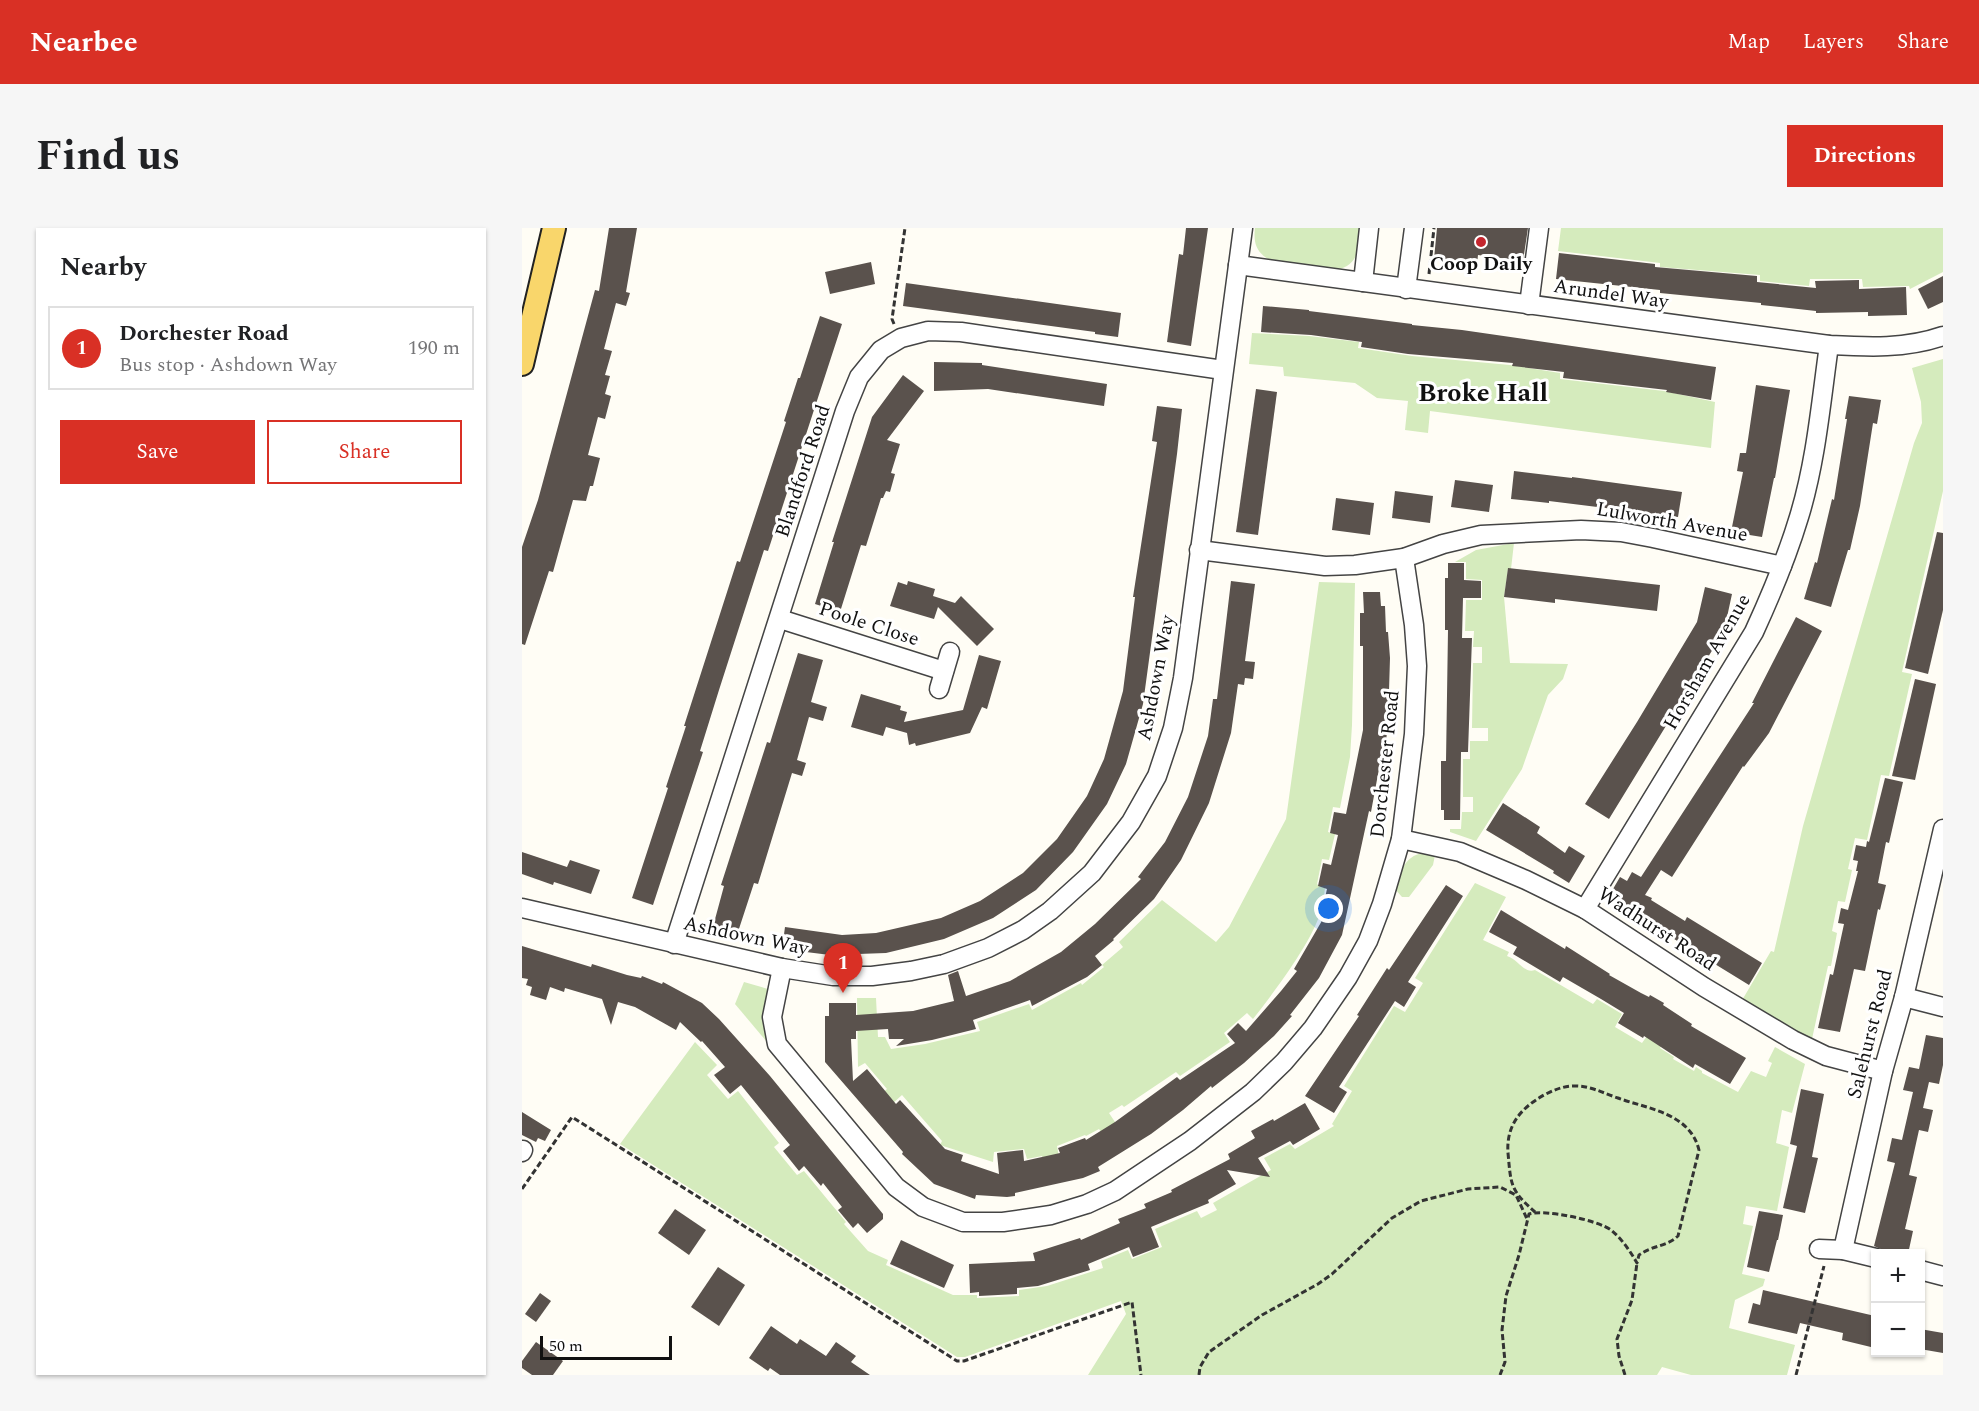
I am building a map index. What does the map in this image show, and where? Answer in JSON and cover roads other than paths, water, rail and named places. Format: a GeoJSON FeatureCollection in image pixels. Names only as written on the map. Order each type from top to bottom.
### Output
{"type":"FeatureCollection","features":[{"type":"Feature","properties":{"kind":"main road"},"geometry":{"type":"LineString","coordinates":[[522,364],[554,228]]}},
{"type":"Feature","properties":{"kind":"street","name":"Ashdown Way"},"geometry":{"type":"LineString","coordinates":[[522,908],[782,968],[833,976],[872,976],[944,964],[988,948],[1023,930],[1050,911],[1092,873],[1131,822],[1156,776],[1173,728],[1183,678],[1243,228]]}},
{"type":"Feature","properties":{"kind":"street"},"geometry":{"type":"LineString","coordinates":[[1363,282],[1370,228]]}},
{"type":"Feature","properties":{"kind":"street"},"geometry":{"type":"LineString","coordinates":[[1406,289],[1414,228]]}},
{"type":"Feature","properties":{"kind":"street"},"geometry":{"type":"LineString","coordinates":[[1528,305],[1539,228]]}},
{"type":"Feature","properties":{"kind":"street","name":"Arundel Way"},"geometry":{"type":"LineString","coordinates":[[1238,265],[1829,345],[1880,347],[1924,342],[1943,336]]}},
{"type":"Feature","properties":{"kind":"street","name":"Blandford Road"},"geometry":{"type":"LineString","coordinates":[[674,944],[845,411],[859,377],[881,350],[901,339],[928,331],[962,332],[1223,370]]}},
{"type":"Feature","properties":{"kind":"street","name":"Horsham Avenue"},"geometry":{"type":"LineString","coordinates":[[1585,909],[1754,632],[1772,594],[1800,515],[1812,459],[1829,345]]}},
{"type":"Feature","properties":{"kind":"street","name":"Lulworth Avenue"},"geometry":{"type":"LineString","coordinates":[[1199,549],[1325,566],[1355,565],[1404,558],[1443,544],[1481,535],[1581,530],[1621,532],[1782,566]]}},
{"type":"Feature","properties":{"kind":"street","name":"Dorchester Road"},"geometry":{"type":"LineString","coordinates":[[782,968],[772,1017],[777,1044],[896,1187],[923,1207],[963,1222],[1003,1222],[1051,1215],[1087,1204],[1115,1191],[1190,1141],[1253,1092],[1284,1062],[1313,1028],[1342,986],[1368,941],[1382,904],[1401,839],[1414,734],[1417,666],[1414,625],[1404,558]]}},
{"type":"Feature","properties":{"kind":"street","name":"Poole Close"},"geometry":{"type":"LineString","coordinates":[[780,619],[942,680],[950,652]]}},
{"type":"Feature","properties":{"kind":"street","name":"Salehurst Road"},"geometry":{"type":"LineString","coordinates":[[1871,1257],[1830,1249],[1904,998],[1943,829]]}},
{"type":"Feature","properties":{"kind":"street","name":"Wadhurst Road"},"geometry":{"type":"LineString","coordinates":[[1401,839],[1460,852],[1526,880],[1585,909],[1704,987],[1793,1040],[1826,1056],[1883,1071]]}},
{"type":"Feature","properties":{"kind":"street"},"geometry":{"type":"LineString","coordinates":[[1904,998],[1943,1007]]}},
{"type":"Feature","properties":{"kind":"street"},"geometry":{"type":"LineString","coordinates":[[1925,1271],[1943,1276]]}},
{"type":"Feature","properties":{"kind":"place","name":"Coop Daily"},"geometry":{"type":"Point","coordinates":[1481,242]}},
{"type":"Feature","properties":{"kind":"place","name":"Dorchester Road"},"geometry":{"type":"Point","coordinates":[843,993]}},
{"type":"Feature","properties":{"kind":"district","name":"Broke Hall"},"geometry":{"type":"Point","coordinates":[1483,393]}}]}
